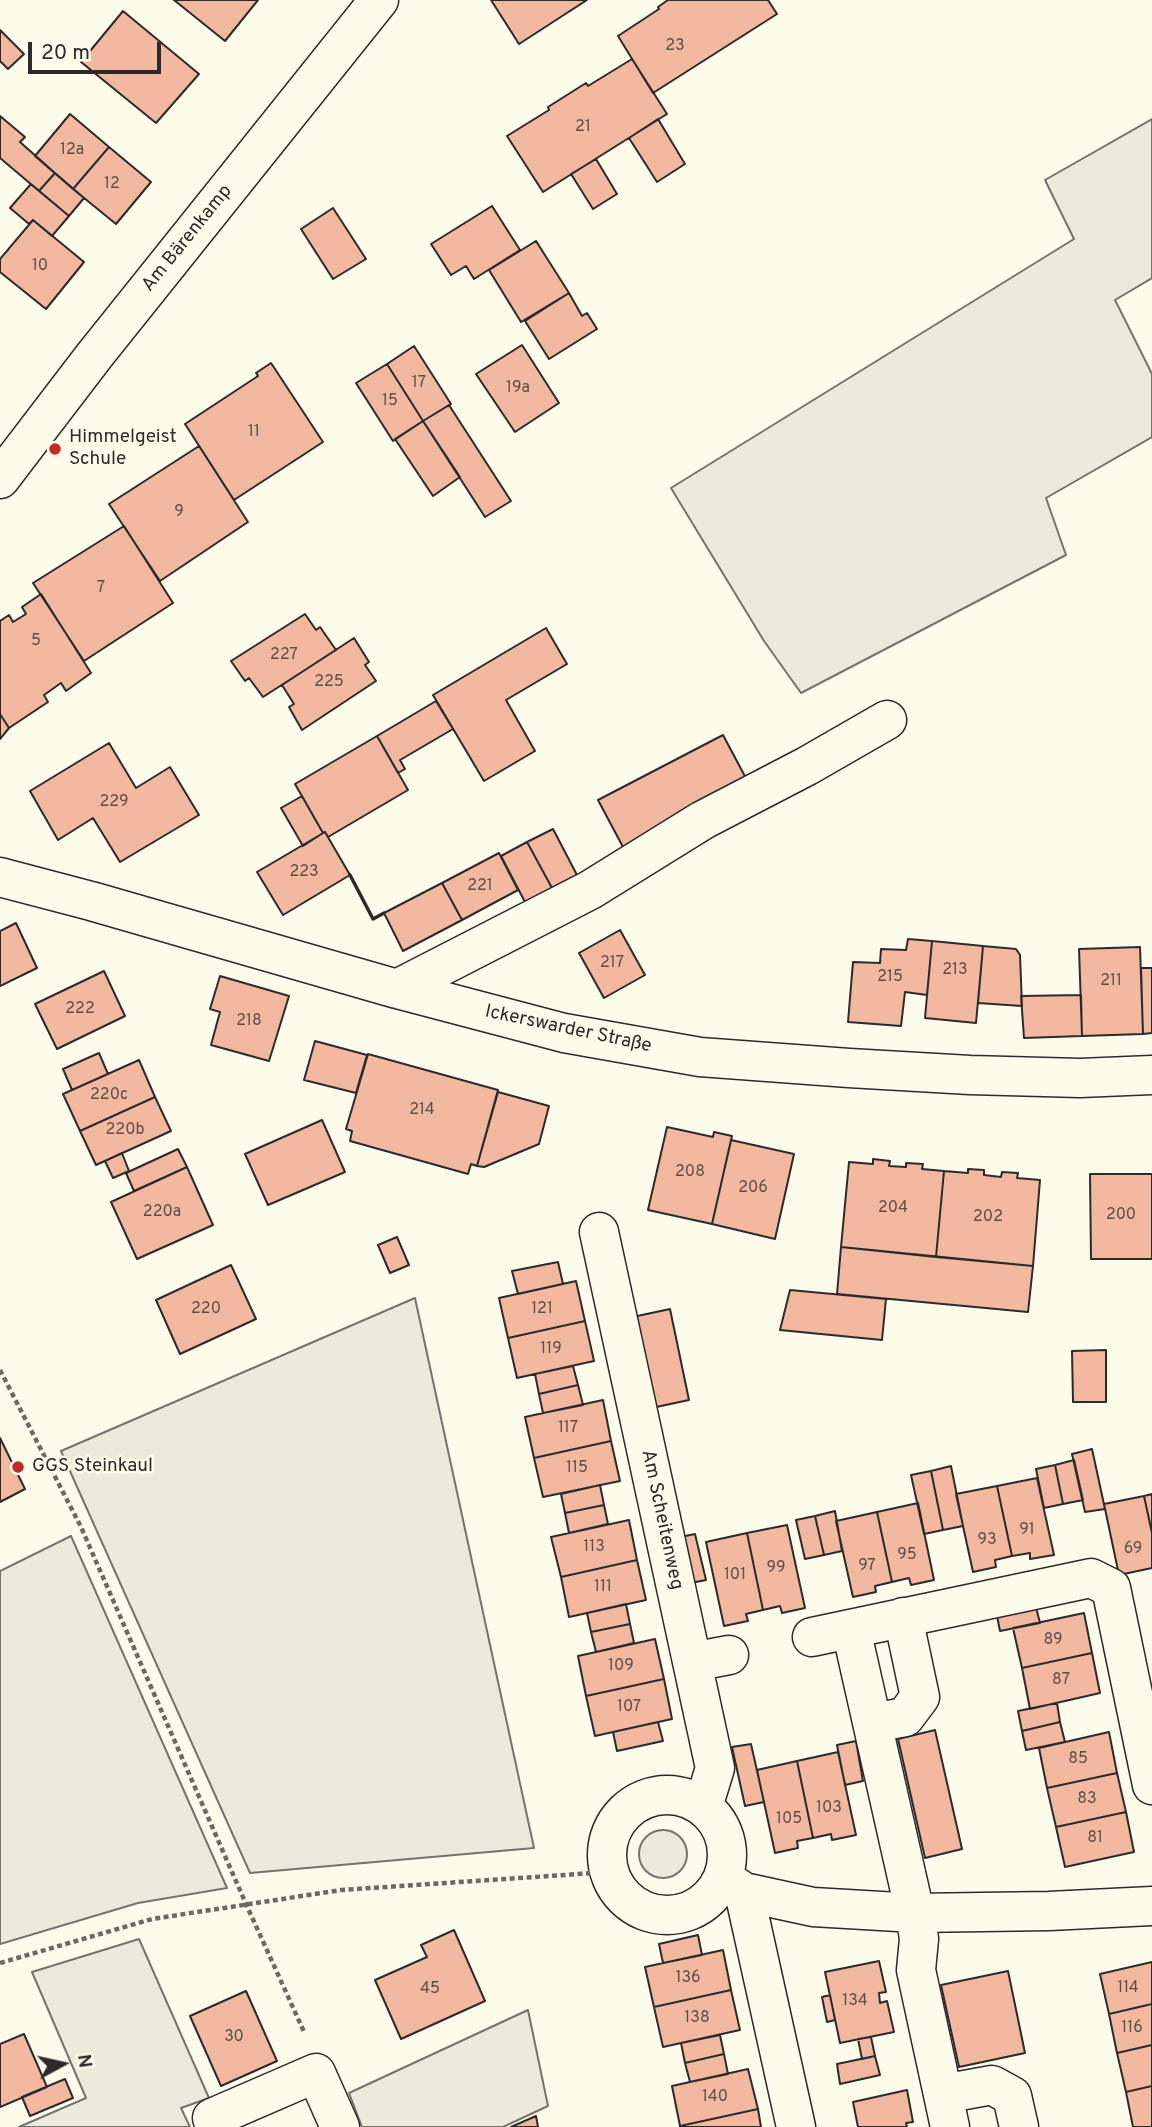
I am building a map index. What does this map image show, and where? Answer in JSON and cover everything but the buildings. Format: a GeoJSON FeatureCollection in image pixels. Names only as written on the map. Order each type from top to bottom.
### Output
{"type":"FeatureCollection","features":[{"type":"Feature","properties":{"kind":"street","name":"Am Bärenkamp"},"geometry":{"type":"LineString","coordinates":[[0,478],[94,356],[379,0]]}},
{"type":"Feature","properties":{"kind":"street"},"geometry":{"type":"LineString","coordinates":[[397,989],[590,890],[703,820],[807,766],[887,720]]}},
{"type":"Feature","properties":{"kind":"street","name":"Ickerswarder Straße"},"geometry":{"type":"LineString","coordinates":[[0,877],[397,989],[564,1032],[700,1056],[970,1075],[1080,1078],[1152,1075]]}},
{"type":"Feature","properties":{"kind":"street","name":"Am Scheitenweg"},"geometry":{"type":"LineString","coordinates":[[599,1232],[715,1768],[703,1807]]}},
{"type":"Feature","properties":{"kind":"street"},"geometry":{"type":"LineString","coordinates":[[812,1637],[1091,1578],[1111,1588],[1152,1786]]}},
{"type":"Feature","properties":{"kind":"street"},"geometry":{"type":"LineString","coordinates":[[873,1723],[905,1717],[920,1697],[903,1617]]}},
{"type":"Feature","properties":{"kind":"street"},"geometry":{"type":"LineString","coordinates":[[851,1629],[915,1913],[919,1939],[916,1970],[946,2110],[992,2085],[1012,2096],[1019,2127]]}},
{"type":"Feature","properties":{"kind":"street"},"geometry":{"type":"LineString","coordinates":[[692,1662],[729,1655]]}},
{"type":"Feature","properties":{"kind":"street"},"geometry":{"type":"LineString","coordinates":[[796,2127],[734,1885],[727,1863],[724,1839],[714,1818],[690,1799],[676,1795],[646,1798],[633,1805],[613,1828],[608,1842],[609,1872],[614,1885],[635,1907],[663,1916],[679,1915],[693,1910],[716,1891],[734,1885],[813,1907],[915,1913],[1049,1912],[1152,1906]]}},
{"type":"Feature","properties":{"kind":"street"},"geometry":{"type":"LineString","coordinates":[[216,2127],[212,2118],[316,2073],[340,2127]]}},
{"type":"Feature","properties":{"kind":"path"},"geometry":{"type":"LineString","coordinates":[[0,1370],[81,1527],[313,2052],[316,2073]]}},
{"type":"Feature","properties":{"kind":"path"},"geometry":{"type":"LineString","coordinates":[[0,1963],[152,1919],[246,1904],[341,1890],[609,1872]]}},
{"type":"Feature","properties":{"kind":"shaded area"},"geometry":{"type":"Polygon","coordinates":[[[1152,119],[1152,278],[1115,300],[1152,374],[1152,437],[1046,498],[1066,555],[801,693],[764,641],[671,488],[1074,239],[1045,180],[1152,119]]]}},
{"type":"Feature","properties":{"kind":"shaded area"},"geometry":{"type":"Polygon","coordinates":[[[415,1298],[534,1848],[250,1873],[61,1451],[415,1298]]]}},
{"type":"Feature","properties":{"kind":"shaded area"},"geometry":{"type":"Polygon","coordinates":[[[71,1536],[227,1888],[138,1903],[0,1944],[0,1571],[71,1536]]]}},
{"type":"Feature","properties":{"kind":"shaded area"},"geometry":{"type":"Polygon","coordinates":[[[663,1830],[680,1837],[687,1854],[680,1871],[663,1878],[646,1871],[639,1854],[646,1837],[663,1830]]]}},
{"type":"Feature","properties":{"kind":"shaded area"},"geometry":{"type":"Polygon","coordinates":[[[139,1939],[209,2098],[181,2108],[190,2127],[19,2127],[86,2098],[32,1972],[139,1939]]]}},
{"type":"Feature","properties":{"kind":"shaded area"},"geometry":{"type":"Polygon","coordinates":[[[528,2010],[548,2106],[503,2127],[362,2127],[349,2093],[528,2010]]]}},
{"type":"Feature","properties":{"kind":"wall"},"geometry":{"type":"LineString","coordinates":[[350,875],[373,919],[384,913]]}},
{"type":"Feature","properties":{"kind":"place","name":"Himmelgeist Schule"},"geometry":{"type":"Point","coordinates":[55,449]}},
{"type":"Feature","properties":{"kind":"place","name":"GGS Steinkaul"},"geometry":{"type":"Point","coordinates":[18,1467]}}]}
